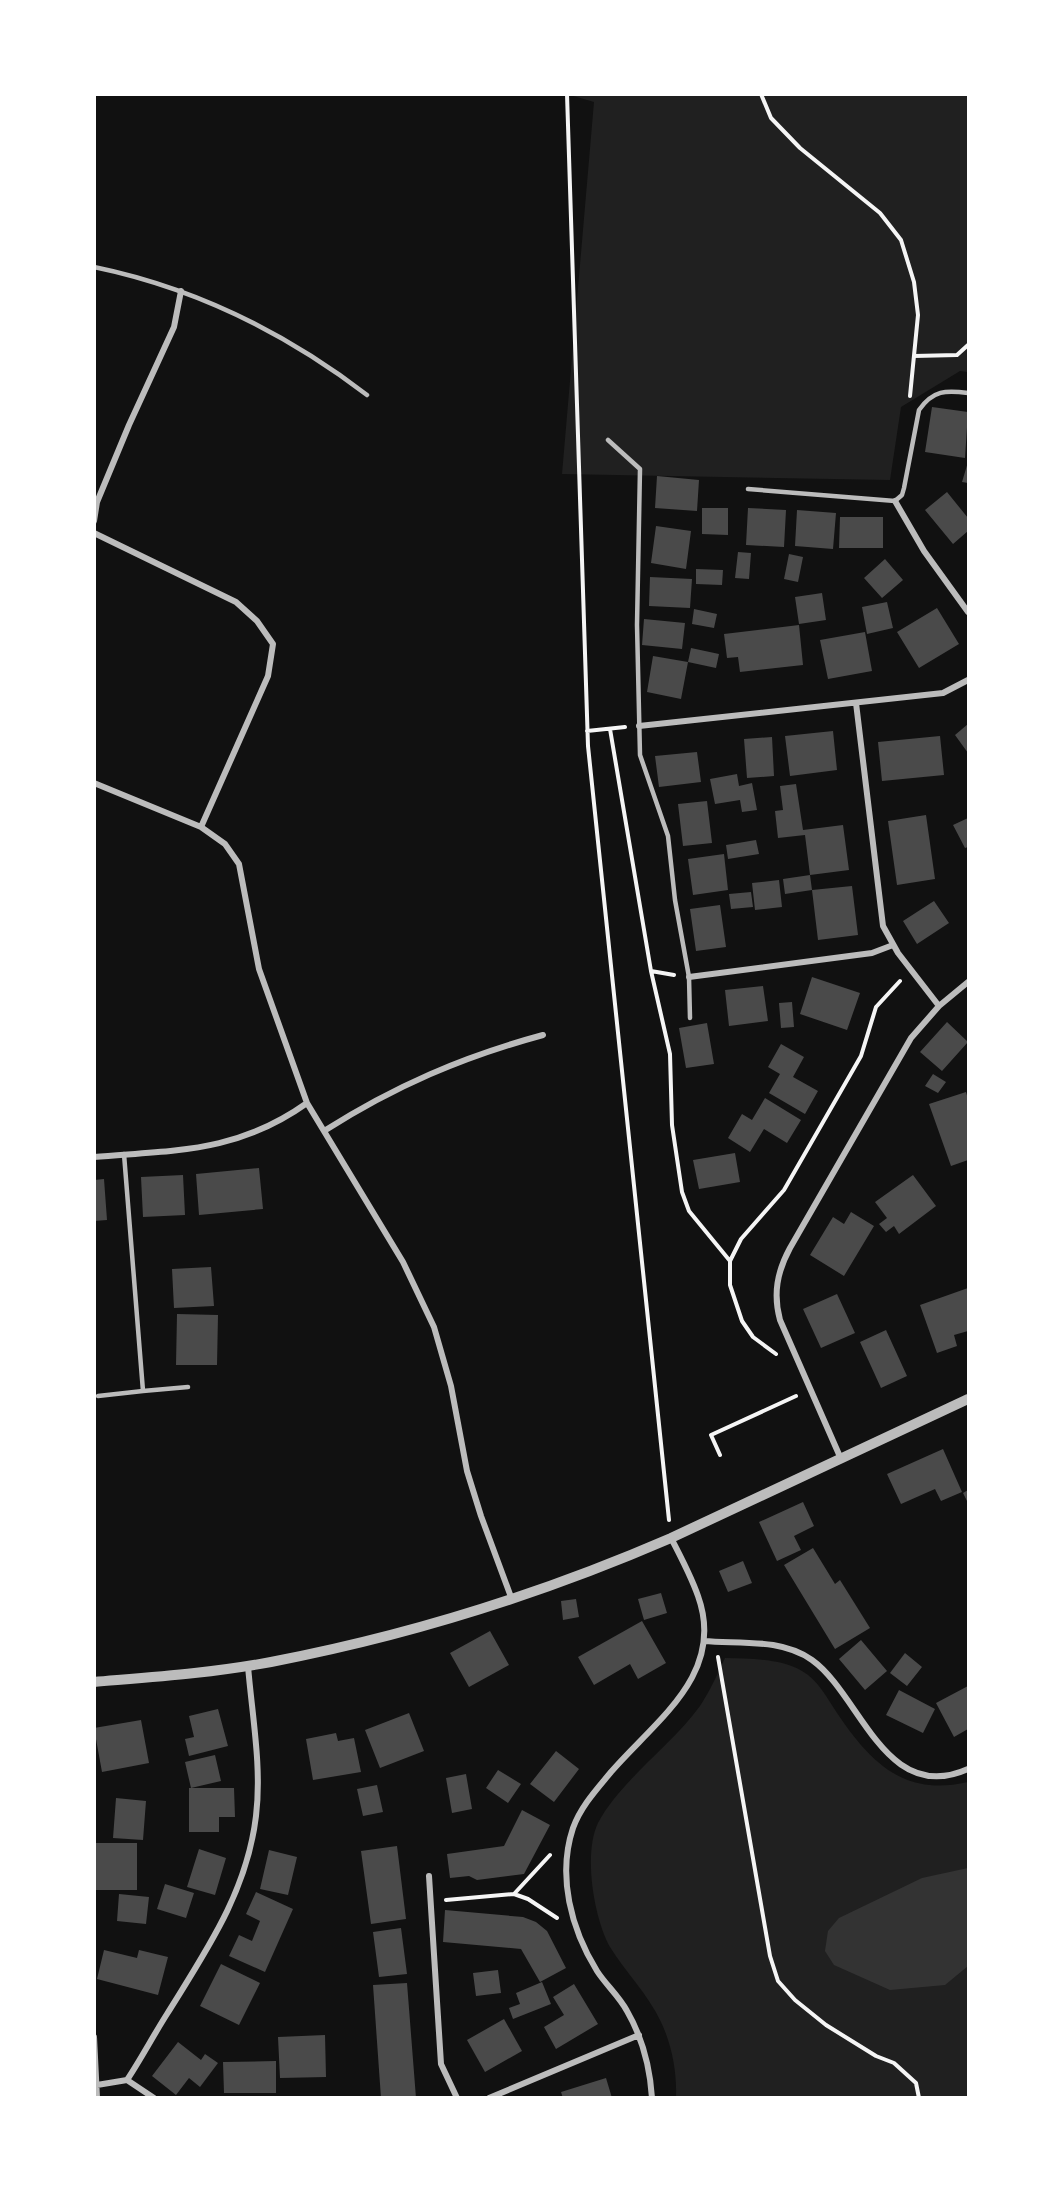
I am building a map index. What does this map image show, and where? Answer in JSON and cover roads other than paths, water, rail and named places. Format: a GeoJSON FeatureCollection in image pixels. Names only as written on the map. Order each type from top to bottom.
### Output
{"type":"FeatureCollection","features":[{"type":"Feature","properties":{"kind":"street"},"geometry":{"type":"LineString","coordinates":[[94,521],[97,502],[106,480],[174,327],[181,291]]}},
{"type":"Feature","properties":{"kind":"street"},"geometry":{"type":"LineString","coordinates":[[895,501],[924,551],[969,612]]}},
{"type":"Feature","properties":{"kind":"street"},"geometry":{"type":"LineString","coordinates":[[94,533],[236,602],[256,621],[273,644],[268,676],[201,827]]}},
{"type":"Feature","properties":{"kind":"street"},"geometry":{"type":"LineString","coordinates":[[639,726],[943,693],[969,680]]}},
{"type":"Feature","properties":{"kind":"street"},"geometry":{"type":"LineString","coordinates":[[856,703],[879,908],[883,926],[893,945],[939,1006]]}},
{"type":"Feature","properties":{"kind":"street"},"geometry":{"type":"LineString","coordinates":[[94,783],[201,827],[225,844],[239,864],[259,969],[307,1104],[403,1262],[434,1326],[451,1386],[467,1471],[481,1516],[512,1597]]}},
{"type":"Feature","properties":{"kind":"street"},"geometry":{"type":"LineString","coordinates":[[689,977],[872,953],[893,945]]}},
{"type":"Feature","properties":{"kind":"street"},"geometry":{"type":"LineString","coordinates":[[842,1459],[778,1313],[776,1290],[780,1268],[910,1038],[939,1006],[969,982]]}},
{"type":"Feature","properties":{"kind":"street"},"geometry":{"type":"LineString","coordinates":[[324,1131],[366,1105],[456,1061],[543,1035]]}},
{"type":"Feature","properties":{"kind":"street"},"geometry":{"type":"LineString","coordinates":[[94,1157],[175,1151],[239,1140],[274,1124],[307,1104]]}},
{"type":"Feature","properties":{"kind":"street"},"geometry":{"type":"LineString","coordinates":[[94,1682],[248,1666],[396,1632],[512,1597],[604,1567],[671,1538],[969,1399]]}},
{"type":"Feature","properties":{"kind":"street"},"geometry":{"type":"LineString","coordinates":[[652,2097],[639,2035],[627,2009],[598,1973],[578,1932],[567,1891],[566,1868],[573,1827],[592,1794],[684,1692],[697,1672],[704,1641],[704,1617],[699,1597],[671,1538]]}},
{"type":"Feature","properties":{"kind":"street"},"geometry":{"type":"LineString","coordinates":[[704,1641],[761,1644],[804,1655],[822,1670],[870,1734],[895,1760],[925,1774],[954,1774],[969,1769]]}},
{"type":"Feature","properties":{"kind":"street"},"geometry":{"type":"LineString","coordinates":[[127,2080],[226,1918],[249,1852],[256,1815],[257,1778],[248,1666]]}},
{"type":"Feature","properties":{"kind":"street"},"geometry":{"type":"LineString","coordinates":[[429,1876],[441,2064],[457,2097]]}},
{"type":"Feature","properties":{"kind":"street"},"geometry":{"type":"LineString","coordinates":[[489,2097],[639,2035]]}},
{"type":"Feature","properties":{"kind":"street"},"geometry":{"type":"LineString","coordinates":[[94,2037],[97,2097]]}},
{"type":"Feature","properties":{"kind":"street"},"geometry":{"type":"LineString","coordinates":[[98,2085],[127,2080],[154,2097]]}},
{"type":"Feature","properties":{"kind":"lane"},"geometry":{"type":"LineString","coordinates":[[94,267],[181,291],[221,307],[288,341],[368,395]]}},
{"type":"Feature","properties":{"kind":"lane"},"geometry":{"type":"LineString","coordinates":[[748,489],[895,501],[902,495],[904,488],[919,410],[933,395],[946,390],[969,393]]}},
{"type":"Feature","properties":{"kind":"lane"},"geometry":{"type":"LineString","coordinates":[[608,440],[640,469],[637,625],[640,755],[668,836],[675,900],[689,977],[690,1018]]}},
{"type":"Feature","properties":{"kind":"lane"},"geometry":{"type":"LineString","coordinates":[[124,1154],[143,1391]]}},
{"type":"Feature","properties":{"kind":"lane"},"geometry":{"type":"LineString","coordinates":[[98,1396],[188,1387]]}}]}
